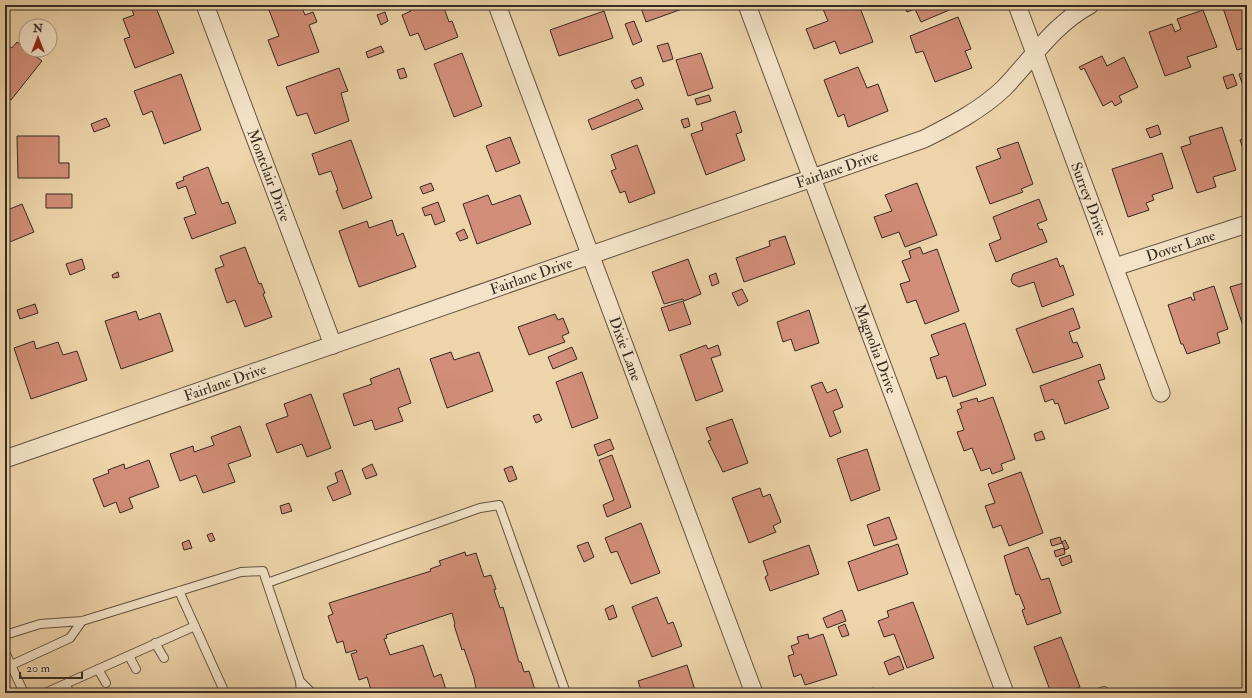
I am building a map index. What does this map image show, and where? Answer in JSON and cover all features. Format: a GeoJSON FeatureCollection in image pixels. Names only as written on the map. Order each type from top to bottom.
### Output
{"type":"FeatureCollection","features":[{"type":"Feature","properties":{"kind":"street","name":"Montclair Drive"},"geometry":{"type":"LineString","coordinates":[[205,5],[333,345]]}},
{"type":"Feature","properties":{"kind":"street","name":"Dixie Lane"},"geometry":{"type":"LineString","coordinates":[[497,5],[754,693]]}},
{"type":"Feature","properties":{"kind":"street","name":"Magnolia Drive"},"geometry":{"type":"LineString","coordinates":[[747,5],[1005,693]]}},
{"type":"Feature","properties":{"kind":"street","name":"Surrey Drive"},"geometry":{"type":"LineString","coordinates":[[1017,5],[1162,392]]}},
{"type":"Feature","properties":{"kind":"street","name":"Fairlane Drive"},"geometry":{"type":"LineString","coordinates":[[5,459],[590,254],[812,179],[924,139],[956,123],[1004,88],[1057,29],[1090,5]]}},
{"type":"Feature","properties":{"kind":"street","name":"Dover Lane"},"geometry":{"type":"LineString","coordinates":[[1114,267],[1247,224]]}},
{"type":"Feature","properties":{"kind":"lane"},"geometry":{"type":"LineString","coordinates":[[267,584],[480,508],[499,505],[566,693]]}},
{"type":"Feature","properties":{"kind":"lane"},"geometry":{"type":"LineString","coordinates":[[5,635],[40,624],[82,621],[241,572],[263,571],[300,681],[301,693]]}},
{"type":"Feature","properties":{"kind":"lane"},"geometry":{"type":"LineString","coordinates":[[179,591],[225,693]]}},
{"type":"Feature","properties":{"kind":"lane"},"geometry":{"type":"LineString","coordinates":[[8,666],[70,638],[82,621]]}},
{"type":"Feature","properties":{"kind":"lane"},"geometry":{"type":"LineString","coordinates":[[45,693],[195,626]]}},
{"type":"Feature","properties":{"kind":"lane"},"geometry":{"type":"LineString","coordinates":[[155,644],[164,658]]}},
{"type":"Feature","properties":{"kind":"lane"},"geometry":{"type":"LineString","coordinates":[[5,652],[8,666],[24,693]]}},
{"type":"Feature","properties":{"kind":"lane"},"geometry":{"type":"LineString","coordinates":[[128,656],[136,669]]}},
{"type":"Feature","properties":{"kind":"lane"},"geometry":{"type":"LineString","coordinates":[[98,669],[106,683]]}},
{"type":"Feature","properties":{"kind":"lane"},"geometry":{"type":"LineString","coordinates":[[300,681],[312,693]]}},
{"type":"Feature","properties":{"kind":"lane"},"geometry":{"type":"LineString","coordinates":[[65,684],[70,693]]}},
{"type":"Feature","properties":{"kind":"building"},"geometry":{"type":"Polygon","coordinates":[[[130,5],[155,5],[174,53],[135,68],[124,39],[130,37],[123,19],[134,15],[130,5]]]}},
{"type":"Feature","properties":{"kind":"building"},"geometry":{"type":"Polygon","coordinates":[[[267,5],[301,5],[305,15],[313,12],[317,22],[309,25],[319,52],[278,66],[268,40],[279,36],[267,5]]]}},
{"type":"Feature","properties":{"kind":"building"},"geometry":{"type":"Polygon","coordinates":[[[409,5],[443,5],[449,22],[452,21],[458,37],[425,50],[418,33],[410,36],[402,15],[411,11],[409,5]]]}},
{"type":"Feature","properties":{"kind":"building"},"geometry":{"type":"Polygon","coordinates":[[[640,5],[681,5],[682,9],[646,22],[640,5]]]}},
{"type":"Feature","properties":{"kind":"building"},"geometry":{"type":"Polygon","coordinates":[[[814,5],[826,5],[826,6],[816,10],[814,5]]]}},
{"type":"Feature","properties":{"kind":"building"},"geometry":{"type":"Polygon","coordinates":[[[834,5],[859,5],[873,42],[840,54],[835,41],[814,49],[806,29],[828,21],[823,9],[834,5]]]}},
{"type":"Feature","properties":{"kind":"building"},"geometry":{"type":"Polygon","coordinates":[[[903,5],[961,5],[921,22],[915,9],[907,12],[903,5]]]}},
{"type":"Feature","properties":{"kind":"building"},"geometry":{"type":"Polygon","coordinates":[[[1222,5],[1243,5],[1245,12],[1247,12],[1247,47],[1237,50],[1222,5]]]}},
{"type":"Feature","properties":{"kind":"building"},"geometry":{"type":"Polygon","coordinates":[[[1203,10],[1217,47],[1187,57],[1191,67],[1165,76],[1149,32],[1172,24],[1175,32],[1181,29],[1177,19],[1203,10]]]}},
{"type":"Feature","properties":{"kind":"building"},"geometry":{"type":"Polygon","coordinates":[[[604,11],[613,38],[559,56],[550,30],[604,11]]]}},
{"type":"Feature","properties":{"kind":"building"},"geometry":{"type":"Polygon","coordinates":[[[385,12],[388,21],[381,25],[377,15],[385,12]]]}},
{"type":"Feature","properties":{"kind":"building"},"geometry":{"type":"Polygon","coordinates":[[[958,17],[971,49],[965,51],[972,68],[935,82],[923,51],[916,53],[910,36],[958,17]]]}},
{"type":"Feature","properties":{"kind":"building"},"geometry":{"type":"Polygon","coordinates":[[[634,21],[642,41],[633,45],[625,24],[634,21]]]}},
{"type":"Feature","properties":{"kind":"building"},"geometry":{"type":"Polygon","coordinates":[[[17,42],[18,58],[38,58],[42,61],[11,100],[5,95],[5,43],[12,48],[17,42]]]}},
{"type":"Feature","properties":{"kind":"building"},"geometry":{"type":"Polygon","coordinates":[[[668,43],[673,59],[663,62],[657,46],[668,43]]]}},
{"type":"Feature","properties":{"kind":"building"},"geometry":{"type":"Polygon","coordinates":[[[381,46],[384,52],[368,58],[366,52],[381,46]]]}},
{"type":"Feature","properties":{"kind":"building"},"geometry":{"type":"Polygon","coordinates":[[[462,53],[482,106],[454,117],[434,64],[462,53]]]}},
{"type":"Feature","properties":{"kind":"building"},"geometry":{"type":"Polygon","coordinates":[[[701,53],[713,88],[688,96],[676,60],[701,53]]]}},
{"type":"Feature","properties":{"kind":"building"},"geometry":{"type":"Polygon","coordinates":[[[1102,56],[1107,66],[1124,57],[1138,87],[1119,96],[1122,102],[1115,106],[1112,101],[1103,106],[1084,68],[1081,70],[1079,67],[1102,56]]]}},
{"type":"Feature","properties":{"kind":"building"},"geometry":{"type":"Polygon","coordinates":[[[858,67],[867,88],[878,84],[888,111],[848,127],[844,114],[838,117],[824,80],[858,67]]]}},
{"type":"Feature","properties":{"kind":"building"},"geometry":{"type":"Polygon","coordinates":[[[339,68],[348,91],[341,93],[349,121],[315,134],[307,113],[297,116],[286,87],[339,68]]]}},
{"type":"Feature","properties":{"kind":"building"},"geometry":{"type":"Polygon","coordinates":[[[404,68],[407,77],[400,79],[397,70],[404,68]]]}},
{"type":"Feature","properties":{"kind":"building"},"geometry":{"type":"Polygon","coordinates":[[[1247,72],[1247,81],[1242,83],[1239,74],[1247,72]]]}},
{"type":"Feature","properties":{"kind":"building"},"geometry":{"type":"Polygon","coordinates":[[[181,74],[201,130],[164,144],[152,111],[143,115],[134,91],[181,74]]]}},
{"type":"Feature","properties":{"kind":"building"},"geometry":{"type":"Polygon","coordinates":[[[1233,74],[1237,85],[1227,89],[1223,77],[1233,74]]]}},
{"type":"Feature","properties":{"kind":"building"},"geometry":{"type":"Polygon","coordinates":[[[641,77],[644,85],[635,89],[631,81],[641,77]]]}},
{"type":"Feature","properties":{"kind":"building"},"geometry":{"type":"Polygon","coordinates":[[[709,95],[711,101],[697,105],[695,99],[709,95]]]}},
{"type":"Feature","properties":{"kind":"building"},"geometry":{"type":"Polygon","coordinates":[[[638,99],[643,109],[592,130],[588,120],[638,99]]]}},
{"type":"Feature","properties":{"kind":"building"},"geometry":{"type":"Polygon","coordinates":[[[735,111],[742,132],[736,134],[745,160],[706,175],[691,134],[703,130],[701,123],[735,111]]]}},
{"type":"Feature","properties":{"kind":"building"},"geometry":{"type":"Polygon","coordinates":[[[106,118],[110,126],[94,132],[91,124],[106,118]]]}},
{"type":"Feature","properties":{"kind":"building"},"geometry":{"type":"Polygon","coordinates":[[[688,118],[690,126],[684,128],[681,120],[688,118]]]}},
{"type":"Feature","properties":{"kind":"building"},"geometry":{"type":"Polygon","coordinates":[[[1158,125],[1161,134],[1150,138],[1146,129],[1158,125]]]}},
{"type":"Feature","properties":{"kind":"building"},"geometry":{"type":"Polygon","coordinates":[[[1222,127],[1236,170],[1213,177],[1216,187],[1197,193],[1181,147],[1191,144],[1189,137],[1222,127]]]}},
{"type":"Feature","properties":{"kind":"building"},"geometry":{"type":"Polygon","coordinates":[[[17,136],[59,136],[59,163],[69,163],[69,178],[18,178],[17,136]]]}},
{"type":"Feature","properties":{"kind":"building"},"geometry":{"type":"Polygon","coordinates":[[[510,137],[520,163],[496,172],[486,146],[510,137]]]}},
{"type":"Feature","properties":{"kind":"building"},"geometry":{"type":"Polygon","coordinates":[[[1247,137],[1247,159],[1240,140],[1247,137]]]}},
{"type":"Feature","properties":{"kind":"building"},"geometry":{"type":"Polygon","coordinates":[[[351,140],[372,198],[343,209],[336,191],[338,190],[331,171],[319,175],[312,154],[351,140]]]}},
{"type":"Feature","properties":{"kind":"building"},"geometry":{"type":"Polygon","coordinates":[[[1018,142],[1033,184],[1021,189],[1023,192],[990,204],[976,167],[1001,158],[997,149],[1018,142]]]}},
{"type":"Feature","properties":{"kind":"building"},"geometry":{"type":"Polygon","coordinates":[[[637,145],[655,193],[629,203],[625,191],[620,193],[611,171],[616,169],[611,155],[637,145]]]}},
{"type":"Feature","properties":{"kind":"building"},"geometry":{"type":"Polygon","coordinates":[[[1162,153],[1173,188],[1152,195],[1154,200],[1146,203],[1149,210],[1128,217],[1112,169],[1162,153]]]}},
{"type":"Feature","properties":{"kind":"building"},"geometry":{"type":"Polygon","coordinates":[[[208,167],[222,204],[228,202],[236,223],[192,239],[184,218],[196,214],[186,186],[178,189],[176,183],[184,180],[183,177],[208,167]]]}},
{"type":"Feature","properties":{"kind":"building"},"geometry":{"type":"Polygon","coordinates":[[[431,183],[434,190],[423,194],[420,187],[431,183]]]}},
{"type":"Feature","properties":{"kind":"building"},"geometry":{"type":"Polygon","coordinates":[[[917,183],[937,235],[905,247],[899,232],[882,238],[874,217],[892,211],[885,195],[917,183]]]}},
{"type":"Feature","properties":{"kind":"building"},"geometry":{"type":"Polygon","coordinates":[[[46,194],[72,194],[72,208],[46,208],[46,194]]]}},
{"type":"Feature","properties":{"kind":"building"},"geometry":{"type":"Polygon","coordinates":[[[488,195],[492,205],[520,195],[531,224],[477,244],[463,204],[488,195]]]}},
{"type":"Feature","properties":{"kind":"building"},"geometry":{"type":"Polygon","coordinates":[[[1039,199],[1047,220],[1037,224],[1040,230],[1042,229],[1047,242],[996,262],[989,244],[1001,239],[993,217],[1039,199]]]}},
{"type":"Feature","properties":{"kind":"building"},"geometry":{"type":"Polygon","coordinates":[[[438,202],[445,221],[435,225],[431,214],[425,216],[422,208],[438,202]]]}},
{"type":"Feature","properties":{"kind":"building"},"geometry":{"type":"Polygon","coordinates":[[[22,204],[34,232],[5,244],[5,211],[22,204]]]}},
{"type":"Feature","properties":{"kind":"building"},"geometry":{"type":"Polygon","coordinates":[[[392,220],[397,236],[403,233],[416,267],[359,287],[339,231],[367,221],[369,228],[392,220]]]}},
{"type":"Feature","properties":{"kind":"building"},"geometry":{"type":"Polygon","coordinates":[[[464,229],[468,238],[460,241],[456,233],[464,229]]]}},
{"type":"Feature","properties":{"kind":"building"},"geometry":{"type":"Polygon","coordinates":[[[785,236],[795,264],[744,282],[736,258],[770,246],[769,241],[785,236]]]}},
{"type":"Feature","properties":{"kind":"building"},"geometry":{"type":"Polygon","coordinates":[[[245,247],[259,284],[261,283],[265,293],[263,294],[272,317],[245,327],[235,300],[227,303],[215,269],[224,266],[220,256],[245,247]]]}},
{"type":"Feature","properties":{"kind":"building"},"geometry":{"type":"Polygon","coordinates":[[[920,247],[923,254],[937,249],[959,311],[925,324],[916,300],[907,303],[900,284],[910,281],[902,261],[911,258],[909,251],[920,247]]]}},
{"type":"Feature","properties":{"kind":"building"},"geometry":{"type":"Polygon","coordinates":[[[1057,258],[1060,267],[1063,265],[1074,295],[1042,307],[1034,282],[1019,287],[1013,284],[1011,280],[1013,274],[1057,258]]]}},
{"type":"Feature","properties":{"kind":"building"},"geometry":{"type":"Polygon","coordinates":[[[82,259],[85,269],[70,275],[66,264],[82,259]]]}},
{"type":"Feature","properties":{"kind":"building"},"geometry":{"type":"Polygon","coordinates":[[[688,259],[701,294],[684,301],[683,299],[664,304],[652,272],[688,259]]]}},
{"type":"Feature","properties":{"kind":"building"},"geometry":{"type":"Polygon","coordinates":[[[118,272],[119,277],[113,278],[112,275],[118,272]]]}},
{"type":"Feature","properties":{"kind":"building"},"geometry":{"type":"Polygon","coordinates":[[[716,273],[719,283],[712,286],[709,276],[716,273]]]}},
{"type":"Feature","properties":{"kind":"building"},"geometry":{"type":"Polygon","coordinates":[[[1247,282],[1247,328],[1244,329],[1230,287],[1247,282]]]}},
{"type":"Feature","properties":{"kind":"building"},"geometry":{"type":"Polygon","coordinates":[[[1214,286],[1228,329],[1217,333],[1220,343],[1187,354],[1183,344],[1181,344],[1168,305],[1191,297],[1192,300],[1195,300],[1193,293],[1214,286]]]}},
{"type":"Feature","properties":{"kind":"building"},"geometry":{"type":"Polygon","coordinates":[[[742,289],[748,301],[738,306],[732,293],[742,289]]]}},
{"type":"Feature","properties":{"kind":"building"},"geometry":{"type":"Polygon","coordinates":[[[683,301],[691,324],[669,331],[661,308],[683,301]]]}},
{"type":"Feature","properties":{"kind":"building"},"geometry":{"type":"Polygon","coordinates":[[[35,304],[38,313],[20,319],[17,310],[35,304]]]}},
{"type":"Feature","properties":{"kind":"building"},"geometry":{"type":"Polygon","coordinates":[[[1073,308],[1080,328],[1069,332],[1073,343],[1077,342],[1083,357],[1033,373],[1016,329],[1073,308]]]}},
{"type":"Feature","properties":{"kind":"building"},"geometry":{"type":"Polygon","coordinates":[[[809,310],[819,343],[795,351],[791,339],[783,342],[777,322],[809,310]]]}},
{"type":"Feature","properties":{"kind":"building"},"geometry":{"type":"Polygon","coordinates":[[[136,311],[139,320],[160,313],[173,351],[121,369],[105,321],[136,311]]]}},
{"type":"Feature","properties":{"kind":"building"},"geometry":{"type":"Polygon","coordinates":[[[555,314],[558,320],[563,318],[569,333],[562,336],[565,342],[529,355],[518,327],[555,314]]]}},
{"type":"Feature","properties":{"kind":"building"},"geometry":{"type":"Polygon","coordinates":[[[965,323],[986,385],[953,397],[946,376],[937,379],[930,358],[939,355],[931,335],[965,323]]]}},
{"type":"Feature","properties":{"kind":"building"},"geometry":{"type":"Polygon","coordinates":[[[34,341],[36,349],[58,342],[63,355],[77,351],[87,380],[31,399],[14,348],[34,341]]]}},
{"type":"Feature","properties":{"kind":"building"},"geometry":{"type":"Polygon","coordinates":[[[706,345],[708,349],[718,345],[721,355],[711,358],[723,391],[696,401],[680,355],[706,345]]]}},
{"type":"Feature","properties":{"kind":"building"},"geometry":{"type":"Polygon","coordinates":[[[572,347],[577,359],[553,369],[548,357],[572,347]]]}},
{"type":"Feature","properties":{"kind":"building"},"geometry":{"type":"Polygon","coordinates":[[[451,352],[454,360],[479,352],[493,391],[447,408],[430,359],[451,352]]]}},
{"type":"Feature","properties":{"kind":"building"},"geometry":{"type":"Polygon","coordinates":[[[1100,364],[1105,379],[1098,381],[1109,408],[1065,424],[1058,403],[1055,404],[1053,399],[1045,402],[1040,386],[1100,364]]]}},
{"type":"Feature","properties":{"kind":"building"},"geometry":{"type":"Polygon","coordinates":[[[399,368],[411,403],[398,408],[403,421],[375,430],[372,420],[354,426],[343,394],[372,384],[370,379],[399,368]]]}},
{"type":"Feature","properties":{"kind":"building"},"geometry":{"type":"Polygon","coordinates":[[[582,372],[598,418],[572,428],[556,382],[582,372]]]}},
{"type":"Feature","properties":{"kind":"building"},"geometry":{"type":"Polygon","coordinates":[[[822,382],[827,393],[836,389],[843,407],[833,411],[841,432],[830,437],[811,386],[822,382]]]}},
{"type":"Feature","properties":{"kind":"building"},"geometry":{"type":"Polygon","coordinates":[[[311,394],[331,448],[307,457],[302,444],[277,453],[266,424],[288,416],[284,404],[311,394]]]}},
{"type":"Feature","properties":{"kind":"building"},"geometry":{"type":"Polygon","coordinates":[[[993,397],[1015,459],[1001,464],[1003,470],[992,474],[990,468],[981,471],[972,448],[964,451],[957,432],[964,430],[957,410],[962,408],[960,403],[977,398],[978,402],[993,397]]]}},
{"type":"Feature","properties":{"kind":"building"},"geometry":{"type":"Polygon","coordinates":[[[539,414],[542,420],[536,423],[533,416],[539,414]]]}},
{"type":"Feature","properties":{"kind":"building"},"geometry":{"type":"Polygon","coordinates":[[[732,419],[748,463],[723,472],[708,441],[711,440],[706,428],[732,419]]]}},
{"type":"Feature","properties":{"kind":"building"},"geometry":{"type":"Polygon","coordinates":[[[240,426],[251,456],[228,464],[235,482],[203,493],[196,475],[180,481],[170,454],[193,446],[194,452],[214,445],[211,437],[240,426]]]}},
{"type":"Feature","properties":{"kind":"building"},"geometry":{"type":"Polygon","coordinates":[[[1042,431],[1045,439],[1036,441],[1034,434],[1042,431]]]}},
{"type":"Feature","properties":{"kind":"building"},"geometry":{"type":"Polygon","coordinates":[[[610,439],[614,449],[598,456],[594,445],[610,439]]]}},
{"type":"Feature","properties":{"kind":"building"},"geometry":{"type":"Polygon","coordinates":[[[867,449],[880,490],[851,501],[837,459],[867,449]]]}},
{"type":"Feature","properties":{"kind":"building"},"geometry":{"type":"Polygon","coordinates":[[[612,455],[631,507],[607,517],[603,505],[614,500],[599,460],[612,455]]]}},
{"type":"Feature","properties":{"kind":"building"},"geometry":{"type":"Polygon","coordinates":[[[149,460],[159,487],[129,498],[133,508],[120,513],[116,502],[104,507],[93,479],[109,473],[108,470],[124,464],[125,469],[149,460]]]}},
{"type":"Feature","properties":{"kind":"building"},"geometry":{"type":"Polygon","coordinates":[[[372,464],[377,475],[366,479],[362,469],[372,464]]]}},
{"type":"Feature","properties":{"kind":"building"},"geometry":{"type":"Polygon","coordinates":[[[512,466],[517,479],[509,482],[504,469],[512,466]]]}},
{"type":"Feature","properties":{"kind":"building"},"geometry":{"type":"Polygon","coordinates":[[[342,470],[351,494],[333,501],[327,487],[338,482],[335,473],[342,470]]]}},
{"type":"Feature","properties":{"kind":"building"},"geometry":{"type":"Polygon","coordinates":[[[1021,472],[1043,533],[1009,546],[1001,525],[993,528],[985,506],[995,503],[988,484],[1021,472]]]}},
{"type":"Feature","properties":{"kind":"building"},"geometry":{"type":"Polygon","coordinates":[[[760,488],[763,497],[770,494],[781,522],[773,526],[776,532],[749,543],[732,498],[760,488]]]}},
{"type":"Feature","properties":{"kind":"building"},"geometry":{"type":"Polygon","coordinates":[[[289,503],[292,511],[282,514],[280,506],[289,503]]]}},
{"type":"Feature","properties":{"kind":"building"},"geometry":{"type":"Polygon","coordinates":[[[889,517],[897,539],[874,546],[867,525],[889,517]]]}},
{"type":"Feature","properties":{"kind":"building"},"geometry":{"type":"Polygon","coordinates":[[[641,523],[660,573],[631,584],[617,551],[611,553],[605,538],[641,523]]]}},
{"type":"Feature","properties":{"kind":"building"},"geometry":{"type":"Polygon","coordinates":[[[212,533],[215,540],[210,542],[207,535],[212,533]]]}},
{"type":"Feature","properties":{"kind":"building"},"geometry":{"type":"Polygon","coordinates":[[[1060,537],[1062,543],[1052,546],[1050,540],[1060,537]]]}},
{"type":"Feature","properties":{"kind":"building"},"geometry":{"type":"Polygon","coordinates":[[[189,540],[192,548],[184,550],[182,543],[189,540]]]}},
{"type":"Feature","properties":{"kind":"building"},"geometry":{"type":"Polygon","coordinates":[[[1065,540],[1069,548],[1065,550],[1062,542],[1065,540]]]}},
{"type":"Feature","properties":{"kind":"building"},"geometry":{"type":"Polygon","coordinates":[[[588,542],[594,557],[584,562],[577,546],[588,542]]]}},
{"type":"Feature","properties":{"kind":"building"},"geometry":{"type":"Polygon","coordinates":[[[898,544],[908,574],[858,591],[848,562],[898,544]]]}},
{"type":"Feature","properties":{"kind":"building"},"geometry":{"type":"Polygon","coordinates":[[[809,545],[819,574],[770,591],[765,577],[768,575],[763,561],[809,545]]]}},
{"type":"Feature","properties":{"kind":"building"},"geometry":{"type":"Polygon","coordinates":[[[1028,547],[1041,580],[1049,578],[1061,613],[1027,625],[1022,610],[1025,609],[1019,594],[1016,595],[1004,556],[1028,547]]]}},
{"type":"Feature","properties":{"kind":"building"},"geometry":{"type":"Polygon","coordinates":[[[1064,548],[1065,554],[1056,557],[1054,551],[1064,548]]]}},
{"type":"Feature","properties":{"kind":"building"},"geometry":{"type":"Polygon","coordinates":[[[465,552],[466,556],[476,553],[484,577],[491,575],[496,589],[494,590],[500,608],[503,607],[519,662],[521,662],[524,672],[529,671],[536,693],[473,693],[472,691],[476,689],[474,678],[464,649],[462,650],[454,625],[452,613],[386,635],[387,638],[384,639],[390,655],[423,645],[434,677],[441,674],[447,693],[372,693],[367,677],[359,680],[351,654],[357,652],[356,650],[346,653],[343,641],[337,643],[328,616],[333,614],[329,603],[431,571],[430,569],[441,565],[439,561],[465,552]]]}},
{"type":"Feature","properties":{"kind":"building"},"geometry":{"type":"Polygon","coordinates":[[[1070,555],[1072,562],[1062,566],[1059,559],[1070,555]]]}},
{"type":"Feature","properties":{"kind":"building"},"geometry":{"type":"Polygon","coordinates":[[[657,597],[668,624],[673,622],[682,646],[652,657],[632,607],[657,597]]]}},
{"type":"Feature","properties":{"kind":"building"},"geometry":{"type":"Polygon","coordinates":[[[913,602],[934,658],[907,668],[894,634],[884,637],[878,621],[889,617],[887,611],[913,602]]]}},
{"type":"Feature","properties":{"kind":"building"},"geometry":{"type":"Polygon","coordinates":[[[613,605],[617,617],[609,620],[605,609],[613,605]]]}},
{"type":"Feature","properties":{"kind":"building"},"geometry":{"type":"Polygon","coordinates":[[[842,610],[846,621],[827,628],[823,618],[842,610]]]}},
{"type":"Feature","properties":{"kind":"building"},"geometry":{"type":"Polygon","coordinates":[[[845,624],[849,635],[842,637],[838,627],[845,624]]]}},
{"type":"Feature","properties":{"kind":"building"},"geometry":{"type":"Polygon","coordinates":[[[808,634],[809,639],[823,634],[837,675],[805,685],[801,674],[794,677],[788,656],[794,654],[791,646],[799,643],[797,637],[808,634]]]}},
{"type":"Feature","properties":{"kind":"building"},"geometry":{"type":"Polygon","coordinates":[[[1061,637],[1080,687],[1065,693],[1051,693],[1034,647],[1061,637]]]}},
{"type":"Feature","properties":{"kind":"building"},"geometry":{"type":"Polygon","coordinates":[[[899,656],[904,669],[889,675],[884,662],[899,656]]]}},
{"type":"Feature","properties":{"kind":"building"},"geometry":{"type":"Polygon","coordinates":[[[687,665],[696,693],[642,693],[638,681],[687,665]]]}},
{"type":"Feature","properties":{"kind":"building"},"geometry":{"type":"Polygon","coordinates":[[[873,688],[874,693],[860,693],[873,688]]]}}]}
